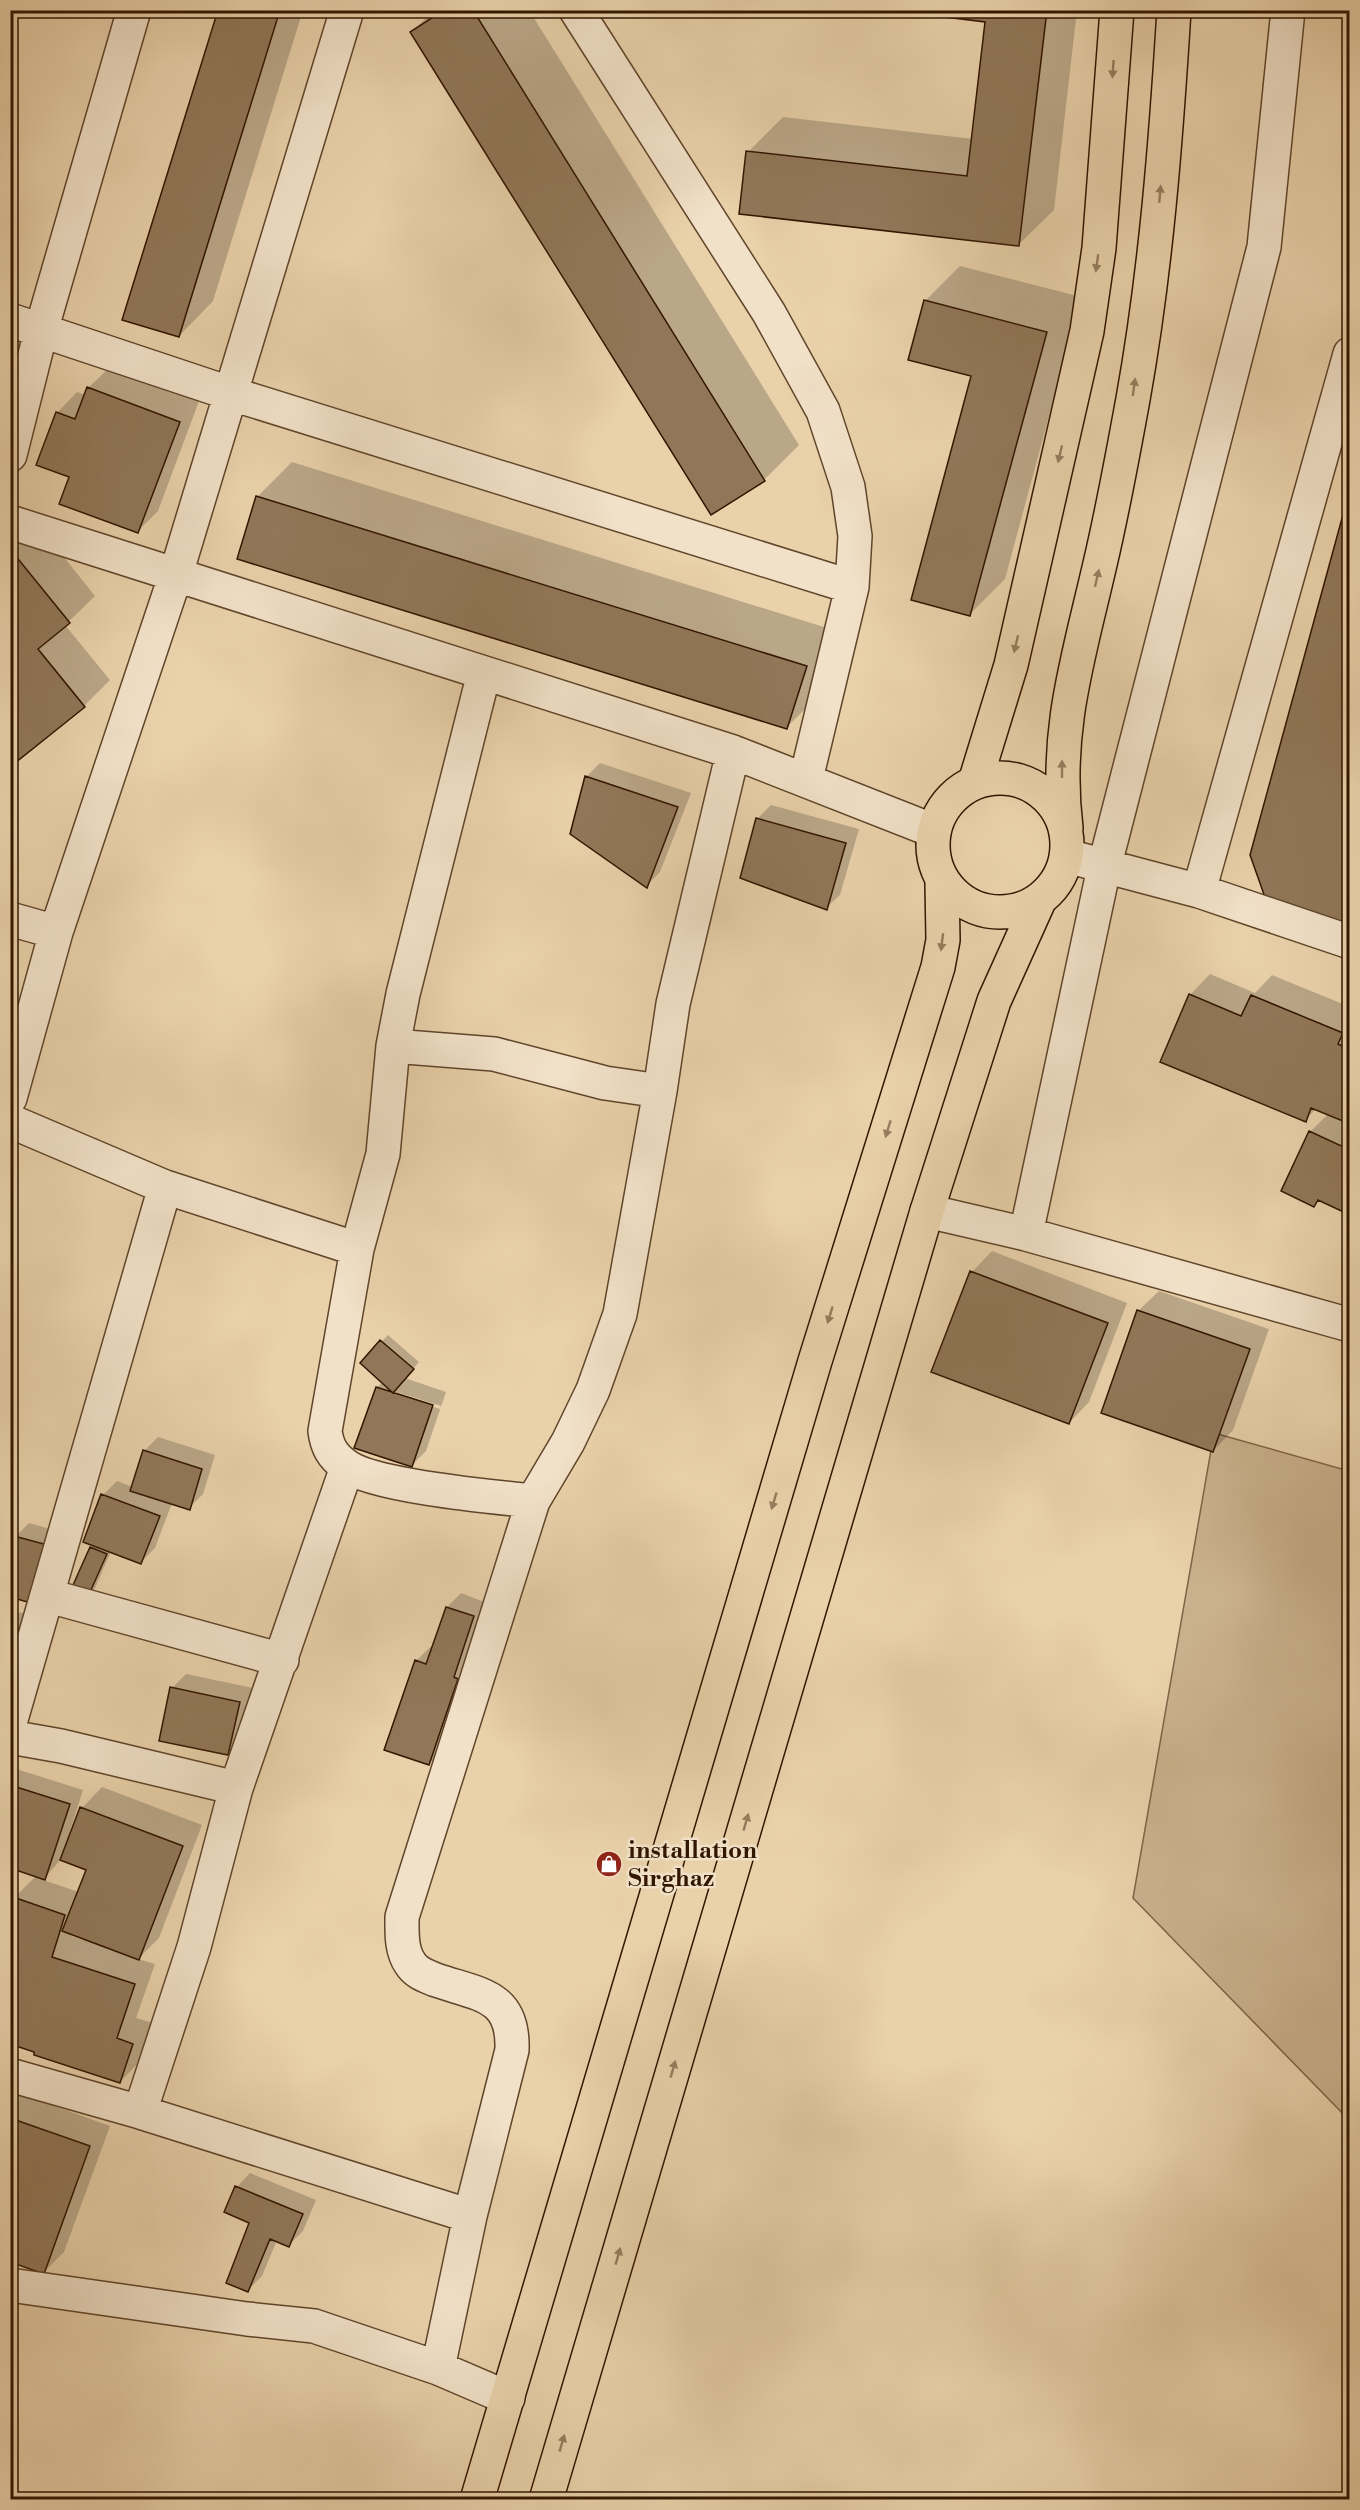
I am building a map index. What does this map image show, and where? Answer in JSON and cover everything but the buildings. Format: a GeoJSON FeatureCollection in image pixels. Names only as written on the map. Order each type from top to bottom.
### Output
{"type":"FeatureCollection","features":[{"type":"Feature","properties":{"kind":"highway"},"geometry":{"type":"LineString","coordinates":[[975,782],[1011,665],[1087,331],[1099,248],[1117,10]]}},
{"type":"Feature","properties":{"kind":"highway"},"geometry":{"type":"LineString","coordinates":[[546,2499],[927,1210],[994,1001],[1039,901],[1058,882],[1067,842],[1062,773],[1065,719],[1103,551],[1133,396],[1158,216],[1173,10]]}},
{"type":"Feature","properties":{"kind":"highway"},"geometry":{"type":"LineString","coordinates":[[477,2499],[815,1361],[938,968],[943,940],[942,883],[933,858],[934,831],[942,810],[956,793],[975,782],[1004,777],[1031,784],[1053,802],[1067,842]]}},
{"type":"Feature","properties":{"kind":"highway"},"geometry":{"type":"LineString","coordinates":[[942,883],[963,902],[987,912],[1014,912],[1039,901]]}},
{"type":"Feature","properties":{"kind":"street"},"geometry":{"type":"LineString","coordinates":[[10,454],[41,331],[134,10]]}},
{"type":"Feature","properties":{"kind":"street"},"geometry":{"type":"LineString","coordinates":[[10,1098],[56,932],[176,574],[347,10]]}},
{"type":"Feature","properties":{"kind":"street"},"geometry":{"type":"LineString","coordinates":[[576,10],[769,313],[823,411],[848,487],[855,536],[852,587],[806,779]]}},
{"type":"Feature","properties":{"kind":"street"},"geometry":{"type":"LineString","coordinates":[[1026,1234],[1104,867],[1264,247],[1288,10]]}},
{"type":"Feature","properties":{"kind":"street"},"geometry":{"type":"LineString","coordinates":[[10,320],[229,393],[852,587]]}},
{"type":"Feature","properties":{"kind":"street"},"geometry":{"type":"LineString","coordinates":[[1199,891],[1350,354]]}},
{"type":"Feature","properties":{"kind":"street"},"geometry":{"type":"LineString","coordinates":[[10,522],[733,752],[934,831]]}},
{"type":"Feature","properties":{"kind":"street"},"geometry":{"type":"LineString","coordinates":[[484,673],[403,994],[393,1046],[384,1154],[357,1249],[325,1431],[327,1446],[347,1467],[376,1477],[448,1491],[533,1501]]}},
{"type":"Feature","properties":{"kind":"street"},"geometry":{"type":"LineString","coordinates":[[438,2368],[470,2216],[512,2050],[513,2028],[505,2011],[486,1997],[419,1974],[409,1962],[402,1942],[402,1917],[533,1501],[568,1442],[593,1390],[620,1314],[660,1091],[673,1004],[733,752]]}},
{"type":"Feature","properties":{"kind":"street"},"geometry":{"type":"LineString","coordinates":[[1067,842],[1104,867],[1199,891],[1350,942]]}},
{"type":"Feature","properties":{"kind":"street"},"geometry":{"type":"LineString","coordinates":[[10,919],[56,932]]}},
{"type":"Feature","properties":{"kind":"street"},"geometry":{"type":"LineString","coordinates":[[393,1046],[494,1054],[605,1083],[660,1091]]}},
{"type":"Feature","properties":{"kind":"street"},"geometry":{"type":"LineString","coordinates":[[10,1121],[165,1187],[357,1249]]}},
{"type":"Feature","properties":{"kind":"street"},"geometry":{"type":"LineString","coordinates":[[10,1723],[49,1596],[165,1187]]}},
{"type":"Feature","properties":{"kind":"street"},"geometry":{"type":"LineString","coordinates":[[927,1210],[1026,1234],[1350,1325]]}},
{"type":"Feature","properties":{"kind":"street"},"geometry":{"type":"LineString","coordinates":[[140,2112],[194,1947],[236,1788],[347,1467]]}},
{"type":"Feature","properties":{"kind":"street"},"geometry":{"type":"LineString","coordinates":[[49,1596],[282,1660]]}},
{"type":"Feature","properties":{"kind":"street"},"geometry":{"type":"LineString","coordinates":[[10,1737],[61,1746],[236,1788]]}},
{"type":"Feature","properties":{"kind":"street"},"geometry":{"type":"LineString","coordinates":[[10,2075],[140,2112],[470,2216]]}},
{"type":"Feature","properties":{"kind":"street"},"geometry":{"type":"LineString","coordinates":[[10,2285],[247,2319],[314,2326],[438,2368],[508,2398]]}},
{"type":"Feature","properties":{"kind":"shaded area"},"geometry":{"type":"Polygon","coordinates":[[[1214,1433],[1349,1471],[1349,2120],[1133,1898],[1214,1433]]]}},
{"type":"Feature","properties":{"kind":"place","name":"installation Sirghaz"},"geometry":{"type":"Point","coordinates":[609,1864]}}]}
